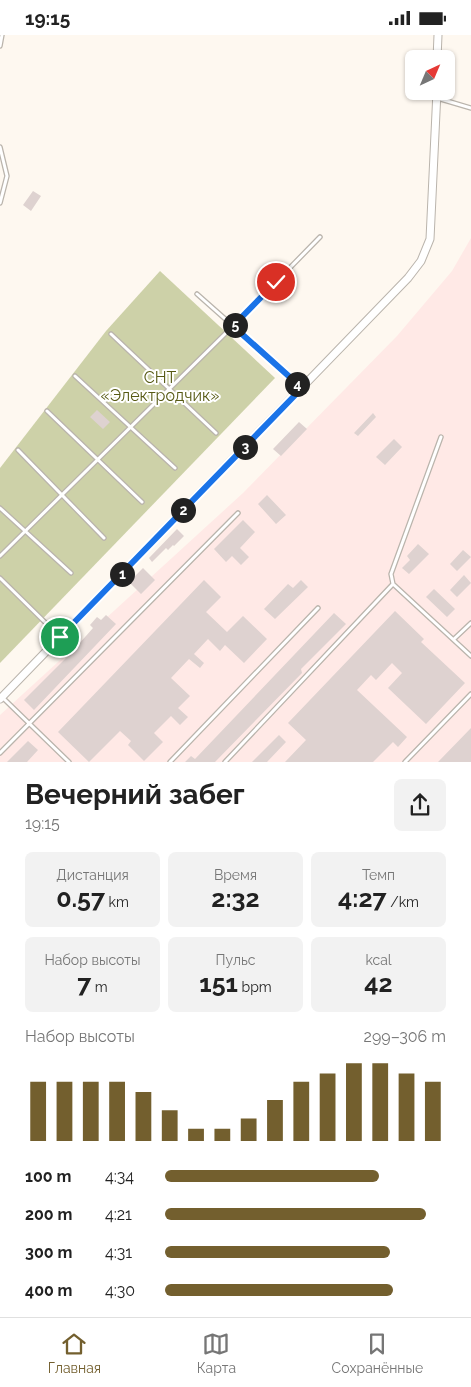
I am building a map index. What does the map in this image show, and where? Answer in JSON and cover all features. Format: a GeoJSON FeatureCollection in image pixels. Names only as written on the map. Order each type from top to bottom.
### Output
{"type":"FeatureCollection","features":[{"type":"Feature","properties":{"kind":"street"},"geometry":{"type":"LineString","coordinates":[[437,50],[438,35]]}},
{"type":"Feature","properties":{"kind":"street"},"geometry":{"type":"LineString","coordinates":[[1,698],[60,637],[65,628],[408,278],[421,261],[430,239],[437,100]]}},
{"type":"Feature","properties":{"kind":"lane"},"geometry":{"type":"LineString","coordinates":[[0,46],[2,35]]}},
{"type":"Feature","properties":{"kind":"lane"},"geometry":{"type":"LineString","coordinates":[[450,100],[471,108]]}},
{"type":"Feature","properties":{"kind":"lane"},"geometry":{"type":"LineString","coordinates":[[0,147],[7,177],[0,203]]}},
{"type":"Feature","properties":{"kind":"lane"},"geometry":{"type":"LineString","coordinates":[[0,556],[233,326],[320,237]]}},
{"type":"Feature","properties":{"kind":"lane"},"geometry":{"type":"LineString","coordinates":[[197,294],[302,388]]}},
{"type":"Feature","properties":{"kind":"lane"},"geometry":{"type":"LineString","coordinates":[[111,334],[216,433]]}},
{"type":"Feature","properties":{"kind":"lane"},"geometry":{"type":"LineString","coordinates":[[76,376],[175,468]]}},
{"type":"Feature","properties":{"kind":"lane"},"geometry":{"type":"LineString","coordinates":[[47,411],[142,503]]}},
{"type":"Feature","properties":{"kind":"lane"},"geometry":{"type":"LineString","coordinates":[[441,437],[392,573],[393,585],[471,656]]}},
{"type":"Feature","properties":{"kind":"lane"},"geometry":{"type":"LineString","coordinates":[[18,450],[104,538]]}},
{"type":"Feature","properties":{"kind":"lane"},"geometry":{"type":"LineString","coordinates":[[0,508],[71,573]]}},
{"type":"Feature","properties":{"kind":"lane"},"geometry":{"type":"LineString","coordinates":[[0,753],[238,513]]}},
{"type":"Feature","properties":{"kind":"lane"},"geometry":{"type":"LineString","coordinates":[[0,578],[60,637]]}},
{"type":"Feature","properties":{"kind":"lane"},"geometry":{"type":"LineString","coordinates":[[225,762],[393,585]]}},
{"type":"Feature","properties":{"kind":"lane"},"geometry":{"type":"LineString","coordinates":[[170,762],[318,607]]}},
{"type":"Feature","properties":{"kind":"lane"},"geometry":{"type":"LineString","coordinates":[[454,639],[471,623]]}},
{"type":"Feature","properties":{"kind":"lane"},"geometry":{"type":"LineString","coordinates":[[405,762],[471,694]]}},
{"type":"Feature","properties":{"kind":"lane"},"geometry":{"type":"LineString","coordinates":[[1,698],[69,762]]}},
{"type":"Feature","properties":{"kind":"shaded area"},"geometry":{"type":"Polygon","coordinates":[[[471,238],[471,762],[0,762],[0,715],[243,493],[397,336],[452,271],[471,238]]]}},
{"type":"Feature","properties":{"kind":"green space","name":"СНТ «Электродчик»"},"geometry":{"type":"Polygon","coordinates":[[[160,271],[275,378],[0,663],[0,468],[106,331],[160,271]]]}},
{"type":"Feature","properties":{"kind":"building"},"geometry":{"type":"Polygon","coordinates":[[[33,191],[41,196],[31,211],[23,205],[33,191]]]}},
{"type":"Feature","properties":{"kind":"building"},"geometry":{"type":"Polygon","coordinates":[[[97,410],[110,422],[103,429],[90,417],[97,410]]]}},
{"type":"Feature","properties":{"kind":"building"},"geometry":{"type":"Polygon","coordinates":[[[373,413],[376,417],[358,436],[354,433],[373,413]]]}},
{"type":"Feature","properties":{"kind":"building"},"geometry":{"type":"Polygon","coordinates":[[[299,422],[307,429],[281,456],[273,449],[299,422]]]}},
{"type":"Feature","properties":{"kind":"building"},"geometry":{"type":"Polygon","coordinates":[[[394,439],[402,447],[385,465],[376,457],[394,439]]]}},
{"type":"Feature","properties":{"kind":"building"},"geometry":{"type":"Polygon","coordinates":[[[267,495],[286,515],[276,524],[258,504],[267,495]]]}},
{"type":"Feature","properties":{"kind":"building"},"geometry":{"type":"Polygon","coordinates":[[[243,520],[255,532],[240,548],[249,557],[241,565],[232,556],[226,562],[214,549],[243,520]]]}},
{"type":"Feature","properties":{"kind":"building"},"geometry":{"type":"Polygon","coordinates":[[[177,529],[184,536],[168,550],[166,548],[152,562],[149,558],[177,529]]]}},
{"type":"Feature","properties":{"kind":"building"},"geometry":{"type":"Polygon","coordinates":[[[418,544],[429,554],[409,574],[402,568],[410,560],[407,556],[418,544]]]}},
{"type":"Feature","properties":{"kind":"building"},"geometry":{"type":"Polygon","coordinates":[[[463,550],[471,557],[457,571],[450,564],[463,550]]]}},
{"type":"Feature","properties":{"kind":"building"},"geometry":{"type":"Polygon","coordinates":[[[143,568],[155,580],[141,594],[129,582],[143,568]]]}},
{"type":"Feature","properties":{"kind":"building"},"geometry":{"type":"Polygon","coordinates":[[[464,575],[471,583],[457,597],[450,590],[464,575]]]}},
{"type":"Feature","properties":{"kind":"building"},"geometry":{"type":"Polygon","coordinates":[[[204,580],[221,597],[206,612],[227,632],[243,616],[267,639],[244,663],[225,645],[220,651],[208,639],[194,654],[204,663],[200,668],[189,659],[171,678],[190,696],[178,708],[188,717],[180,725],[171,716],[154,733],[163,742],[144,761],[128,745],[131,741],[120,731],[89,762],[58,732],[204,580]]]}},
{"type":"Feature","properties":{"kind":"building"},"geometry":{"type":"Polygon","coordinates":[[[301,580],[308,587],[275,619],[264,609],[288,584],[293,588],[301,580]]]}},
{"type":"Feature","properties":{"kind":"building"},"geometry":{"type":"Polygon","coordinates":[[[434,589],[455,609],[447,617],[426,597],[434,589]]]}},
{"type":"Feature","properties":{"kind":"building"},"geometry":{"type":"Polygon","coordinates":[[[395,611],[424,639],[421,642],[465,683],[426,724],[388,688],[402,673],[392,663],[376,680],[371,675],[357,690],[407,737],[398,747],[393,742],[373,762],[285,762],[306,740],[288,723],[395,611]]]}},
{"type":"Feature","properties":{"kind":"building"},"geometry":{"type":"Polygon","coordinates":[[[334,613],[346,624],[301,669],[302,673],[215,762],[185,762],[191,756],[195,759],[334,613]]]}},
{"type":"Feature","properties":{"kind":"building"},"geometry":{"type":"Polygon","coordinates":[[[106,615],[116,624],[34,710],[24,700],[93,628],[90,625],[97,617],[101,620],[106,615]]]}},
{"type":"Feature","properties":{"kind":"building"},"geometry":{"type":"Polygon","coordinates":[[[471,728],[471,762],[438,762],[471,728]]]}},
{"type":"Feature","properties":{"kind":"building"},"geometry":{"type":"Polygon","coordinates":[[[279,735],[286,742],[267,762],[252,762],[279,735]]]}},
{"type":"Feature","properties":{"kind":"building"},"geometry":{"type":"Polygon","coordinates":[[[28,741],[38,750],[27,762],[7,762],[28,741]]]}},
{"type":"Feature","properties":{"kind":"route"},"geometry":{"type":"LineString","coordinates":[[60,637],[302,388],[233,326],[276,282]]}}]}
